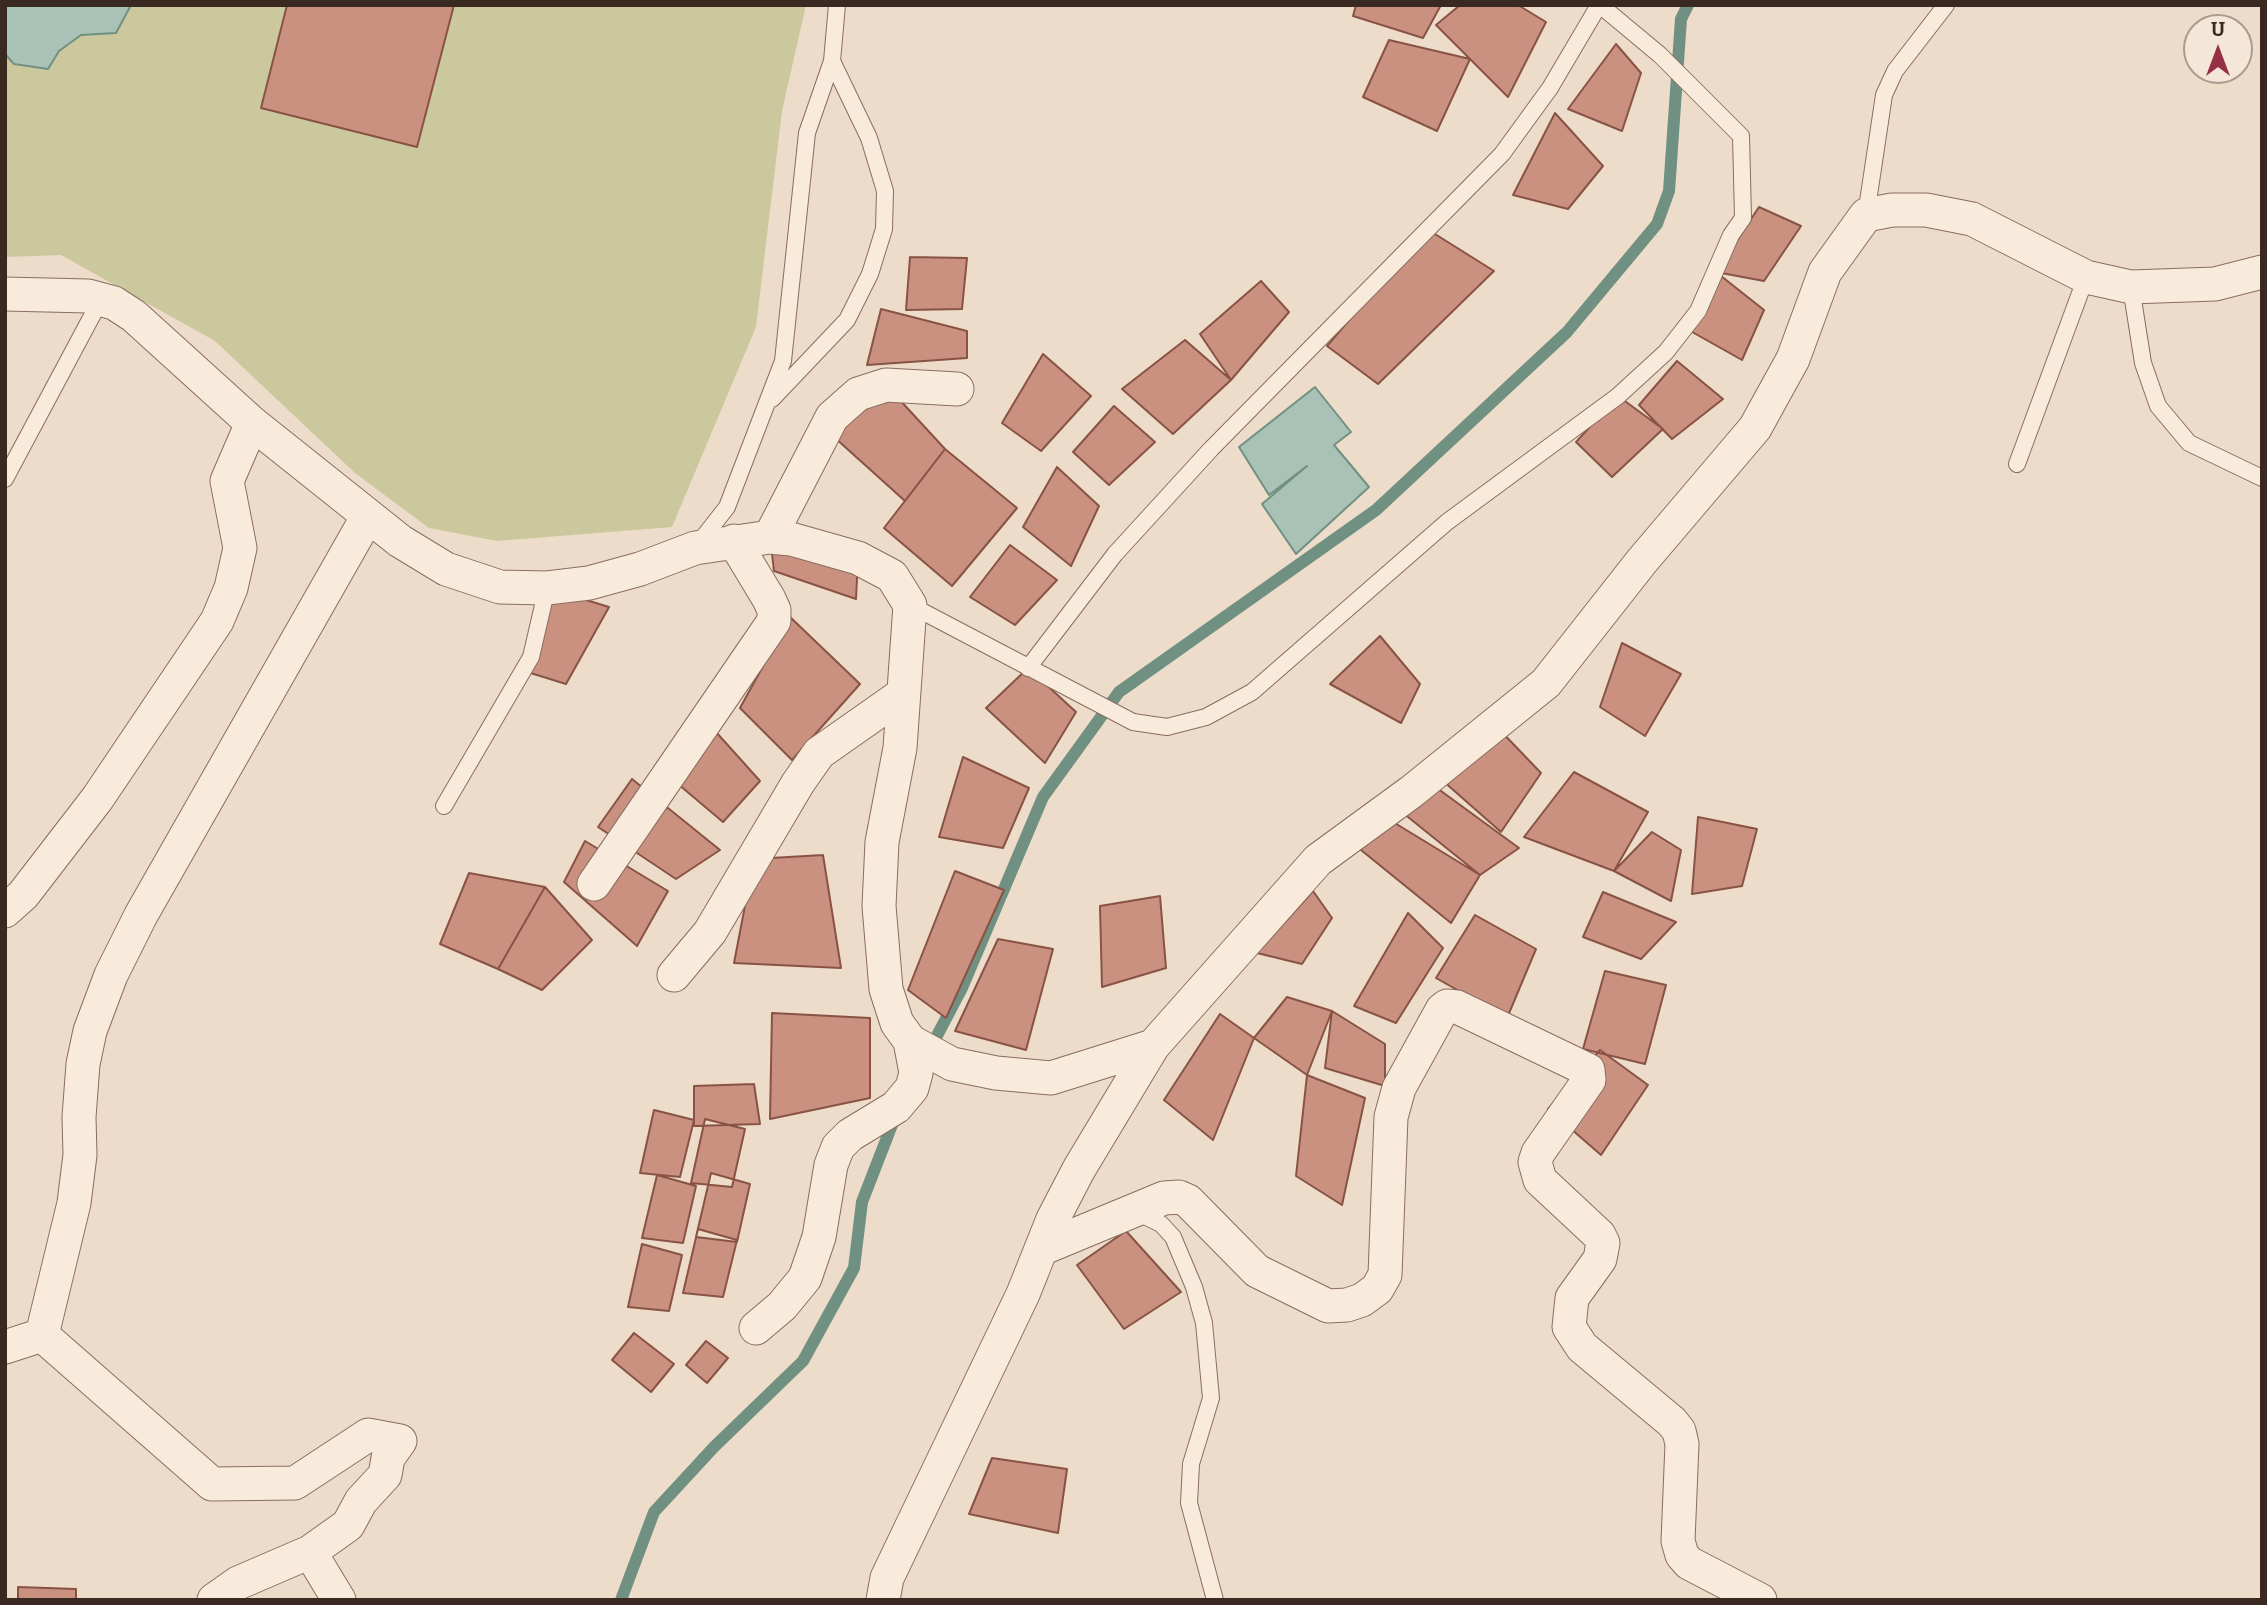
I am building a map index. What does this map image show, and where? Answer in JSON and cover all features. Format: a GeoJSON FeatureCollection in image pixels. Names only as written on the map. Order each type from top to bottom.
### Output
{"type":"FeatureCollection","features":[{"type":"Feature","properties":{"kind":"street"},"geometry":{"type":"LineString","coordinates":[[883,1600],[887,1578],[1023,1294],[1079,1169],[1153,1046],[1318,860],[1410,792],[1546,683],[1642,561],[1755,428],[1793,359],[1825,272],[1866,215],[1892,210],[1926,210],[1972,219],[2086,277],[2131,287],[2215,284],[2262,272]]}},
{"type":"Feature","properties":{"kind":"street"},"geometry":{"type":"LineString","coordinates":[[5,294],[89,296],[114,303],[134,316],[252,423],[400,541],[446,569],[500,587],[547,588],[589,583],[640,569],[695,548],[770,537],[791,539],[858,558],[892,576],[910,605],[900,748],[882,842],[879,906],[887,989],[897,1023],[910,1041],[952,1064],[996,1073],[1051,1078],[1153,1046]]}},
{"type":"Feature","properties":{"kind":"street"},"geometry":{"type":"LineString","coordinates":[[770,537],[832,417],[858,394],[886,385],[957,389]]}},
{"type":"Feature","properties":{"kind":"street"},"geometry":{"type":"LineString","coordinates":[[5,911],[23,895],[97,799],[217,621],[231,588],[240,548],[227,481],[252,423]]}},
{"type":"Feature","properties":{"kind":"street"},"geometry":{"type":"LineString","coordinates":[[42,1335],[74,1203],[80,1155],[79,1117],[83,1064],[90,1031],[111,975],[141,915],[368,516]]}},
{"type":"Feature","properties":{"kind":"street"},"geometry":{"type":"LineString","coordinates":[[594,884],[774,621],[774,610],[769,599],[734,541]]}},
{"type":"Feature","properties":{"kind":"street"},"geometry":{"type":"LineString","coordinates":[[674,975],[710,932],[798,782],[819,754],[903,694]]}},
{"type":"Feature","properties":{"kind":"street"},"geometry":{"type":"LineString","coordinates":[[1041,1249],[1164,1198],[1178,1197],[1188,1201],[1257,1271],[1328,1306],[1347,1305],[1362,1300],[1377,1289],[1385,1275],[1391,1116],[1399,1088],[1442,1010],[1447,1006],[1457,1007],[1588,1070],[1589,1080],[1538,1153],[1535,1162],[1540,1180],[1599,1235],[1603,1243],[1600,1259],[1572,1298],[1569,1327],[1582,1347],[1672,1422],[1679,1431],[1682,1444],[1678,1541],[1682,1555],[1689,1563],[1760,1600]]}},
{"type":"Feature","properties":{"kind":"street"},"geometry":{"type":"LineString","coordinates":[[756,1328],[782,1306],[805,1278],[819,1237],[831,1165],[838,1147],[850,1135],[896,1107],[912,1088],[915,1073],[910,1041]]}},
{"type":"Feature","properties":{"kind":"street"},"geometry":{"type":"LineString","coordinates":[[5,1347],[42,1335]]}},
{"type":"Feature","properties":{"kind":"street"},"geometry":{"type":"LineString","coordinates":[[42,1335],[212,1484],[295,1483],[368,1435],[400,1441],[388,1458],[385,1475],[361,1502],[348,1525],[310,1552],[238,1583],[214,1600]]}},
{"type":"Feature","properties":{"kind":"street"},"geometry":{"type":"LineString","coordinates":[[310,1552],[339,1600]]}},
{"type":"Feature","properties":{"kind":"lane"},"geometry":{"type":"LineString","coordinates":[[695,548],[727,507],[783,361],[807,132],[832,61],[837,5]]}},
{"type":"Feature","properties":{"kind":"lane"},"geometry":{"type":"LineString","coordinates":[[910,605],[1028,668],[1133,722],[1167,727],[1206,717],[1252,692],[1447,522],[1618,396],[1667,352],[1698,310],[1731,235],[1742,218],[1741,136],[1660,55],[1600,5],[1550,88],[1502,155],[1211,449],[1115,554],[1028,668]]}},
{"type":"Feature","properties":{"kind":"lane"},"geometry":{"type":"LineString","coordinates":[[1866,215],[1884,95],[1895,71],[1946,5]]}},
{"type":"Feature","properties":{"kind":"lane"},"geometry":{"type":"LineString","coordinates":[[768,403],[846,320],[870,274],[884,229],[885,191],[869,138],[832,61]]}},
{"type":"Feature","properties":{"kind":"lane"},"geometry":{"type":"LineString","coordinates":[[2017,464],[2086,277]]}},
{"type":"Feature","properties":{"kind":"lane"},"geometry":{"type":"LineString","coordinates":[[2131,287],[2143,363],[2158,406],[2189,443],[2262,478]]}},
{"type":"Feature","properties":{"kind":"lane"},"geometry":{"type":"LineString","coordinates":[[5,479],[101,299]]}},
{"type":"Feature","properties":{"kind":"lane"},"geometry":{"type":"LineString","coordinates":[[444,806],[531,657],[547,588]]}},
{"type":"Feature","properties":{"kind":"lane"},"geometry":{"type":"LineString","coordinates":[[1133,1211],[1161,1224],[1173,1237],[1194,1287],[1204,1323],[1211,1398],[1191,1464],[1189,1503],[1215,1600]]}},
{"type":"Feature","properties":{"kind":"shaded area"},"geometry":{"type":"Polygon","coordinates":[[[5,5],[806,5],[782,111],[756,327],[672,527],[497,541],[429,528],[355,473],[215,341],[61,255],[5,257],[5,5]]]}},
{"type":"Feature","properties":{"kind":"shaded area"},"geometry":{"type":"Polygon","coordinates":[[[5,5],[130,7],[116,33],[81,35],[59,51],[48,69],[14,64],[5,54],[5,5]]]}},
{"type":"Feature","properties":{"kind":"shaded area"},"geometry":{"type":"Polygon","coordinates":[[[1315,387],[1351,432],[1334,445],[1369,487],[1296,554],[1262,504],[1307,466],[1269,495],[1239,447],[1315,387]]]}},
{"type":"Feature","properties":{"kind":"building"},"geometry":{"type":"Polygon","coordinates":[[[287,5],[454,5],[417,147],[261,108],[287,5]]]}},
{"type":"Feature","properties":{"kind":"building"},"geometry":{"type":"Polygon","coordinates":[[[1356,5],[1441,5],[1423,38],[1353,16],[1356,5]]]}},
{"type":"Feature","properties":{"kind":"building"},"geometry":{"type":"Polygon","coordinates":[[[1460,5],[1518,5],[1546,22],[1508,97],[1436,25],[1460,5]]]}},
{"type":"Feature","properties":{"kind":"building"},"geometry":{"type":"Polygon","coordinates":[[[1389,40],[1470,59],[1437,131],[1363,97],[1389,40]]]}},
{"type":"Feature","properties":{"kind":"building"},"geometry":{"type":"Polygon","coordinates":[[[1616,44],[1641,73],[1622,131],[1568,109],[1616,44]]]}},
{"type":"Feature","properties":{"kind":"building"},"geometry":{"type":"Polygon","coordinates":[[[1555,113],[1603,166],[1568,209],[1513,195],[1555,113]]]}},
{"type":"Feature","properties":{"kind":"building"},"geometry":{"type":"Polygon","coordinates":[[[1759,207],[1801,226],[1764,281],[1716,272],[1759,207]]]}},
{"type":"Feature","properties":{"kind":"building"},"geometry":{"type":"Polygon","coordinates":[[[1427,229],[1494,271],[1378,384],[1327,346],[1427,229]]]}},
{"type":"Feature","properties":{"kind":"building"},"geometry":{"type":"Polygon","coordinates":[[[910,257],[967,258],[962,309],[906,310],[910,257]]]}},
{"type":"Feature","properties":{"kind":"building"},"geometry":{"type":"Polygon","coordinates":[[[1716,272],[1764,310],[1742,360],[1685,328],[1716,272]]]}},
{"type":"Feature","properties":{"kind":"building"},"geometry":{"type":"Polygon","coordinates":[[[1261,281],[1289,312],[1231,380],[1200,334],[1261,281]]]}},
{"type":"Feature","properties":{"kind":"building"},"geometry":{"type":"Polygon","coordinates":[[[881,309],[967,331],[967,358],[867,365],[881,309]]]}},
{"type":"Feature","properties":{"kind":"building"},"geometry":{"type":"Polygon","coordinates":[[[1185,340],[1231,380],[1173,434],[1122,389],[1185,340]]]}},
{"type":"Feature","properties":{"kind":"building"},"geometry":{"type":"Polygon","coordinates":[[[1043,354],[1091,396],[1041,451],[1002,423],[1043,354]]]}},
{"type":"Feature","properties":{"kind":"building"},"geometry":{"type":"Polygon","coordinates":[[[1677,361],[1723,399],[1672,439],[1639,405],[1677,361]]]}},
{"type":"Feature","properties":{"kind":"building"},"geometry":{"type":"Polygon","coordinates":[[[886,385],[945,449],[905,501],[834,437],[886,385]]]}},
{"type":"Feature","properties":{"kind":"building"},"geometry":{"type":"Polygon","coordinates":[[[1618,396],[1663,429],[1612,477],[1576,442],[1618,396]]]}},
{"type":"Feature","properties":{"kind":"building"},"geometry":{"type":"Polygon","coordinates":[[[1114,406],[1155,442],[1109,485],[1073,452],[1114,406]]]}},
{"type":"Feature","properties":{"kind":"building"},"geometry":{"type":"Polygon","coordinates":[[[945,449],[1017,508],[952,586],[884,528],[945,449]]]}},
{"type":"Feature","properties":{"kind":"building"},"geometry":{"type":"Polygon","coordinates":[[[1057,467],[1099,506],[1071,566],[1023,527],[1057,467]]]}},
{"type":"Feature","properties":{"kind":"building"},"geometry":{"type":"Polygon","coordinates":[[[770,537],[858,558],[856,599],[774,571],[770,537]]]}},
{"type":"Feature","properties":{"kind":"building"},"geometry":{"type":"Polygon","coordinates":[[[1010,545],[1057,580],[1015,625],[970,597],[1010,545]]]}},
{"type":"Feature","properties":{"kind":"building"},"geometry":{"type":"Polygon","coordinates":[[[547,588],[609,607],[566,684],[524,671],[547,588]]]}},
{"type":"Feature","properties":{"kind":"building"},"geometry":{"type":"Polygon","coordinates":[[[790,617],[860,684],[792,760],[740,708],[790,617]]]}},
{"type":"Feature","properties":{"kind":"building"},"geometry":{"type":"Polygon","coordinates":[[[1380,636],[1420,684],[1401,723],[1330,684],[1380,636]]]}},
{"type":"Feature","properties":{"kind":"building"},"geometry":{"type":"Polygon","coordinates":[[[1622,643],[1681,674],[1645,736],[1600,707],[1622,643]]]}},
{"type":"Feature","properties":{"kind":"building"},"geometry":{"type":"Polygon","coordinates":[[[1028,668],[1076,712],[1045,763],[986,708],[1028,668]]]}},
{"type":"Feature","properties":{"kind":"building"},"geometry":{"type":"Polygon","coordinates":[[[1496,726],[1541,773],[1501,832],[1434,773],[1496,726]]]}},
{"type":"Feature","properties":{"kind":"building"},"geometry":{"type":"Polygon","coordinates":[[[716,732],[760,781],[723,822],[678,784],[716,732]]]}},
{"type":"Feature","properties":{"kind":"building"},"geometry":{"type":"Polygon","coordinates":[[[963,757],[1029,788],[1003,848],[939,837],[963,757]]]}},
{"type":"Feature","properties":{"kind":"building"},"geometry":{"type":"Polygon","coordinates":[[[1574,772],[1648,812],[1614,871],[1524,837],[1574,772]]]}},
{"type":"Feature","properties":{"kind":"building"},"geometry":{"type":"Polygon","coordinates":[[[632,779],[720,850],[676,879],[598,827],[632,779]]]}},
{"type":"Feature","properties":{"kind":"building"},"geometry":{"type":"Polygon","coordinates":[[[1426,780],[1519,848],[1480,875],[1403,813],[1426,780]]]}},
{"type":"Feature","properties":{"kind":"building"},"geometry":{"type":"Polygon","coordinates":[[[1380,814],[1480,875],[1451,923],[1361,850],[1380,814]]]}},
{"type":"Feature","properties":{"kind":"building"},"geometry":{"type":"Polygon","coordinates":[[[1698,817],[1757,829],[1742,886],[1692,894],[1698,817]]]}},
{"type":"Feature","properties":{"kind":"building"},"geometry":{"type":"Polygon","coordinates":[[[1652,832],[1681,850],[1671,901],[1614,871],[1652,832]]]}},
{"type":"Feature","properties":{"kind":"building"},"geometry":{"type":"Polygon","coordinates":[[[585,841],[668,891],[637,946],[564,882],[585,841]]]}},
{"type":"Feature","properties":{"kind":"building"},"geometry":{"type":"Polygon","coordinates":[[[823,855],[841,968],[734,963],[754,859],[823,855]]]}},
{"type":"Feature","properties":{"kind":"building"},"geometry":{"type":"Polygon","coordinates":[[[955,871],[1004,890],[946,1018],[908,990],[955,871]]]}},
{"type":"Feature","properties":{"kind":"building"},"geometry":{"type":"Polygon","coordinates":[[[469,873],[545,887],[498,969],[440,944],[469,873]]]}},
{"type":"Feature","properties":{"kind":"building"},"geometry":{"type":"Polygon","coordinates":[[[545,887],[592,940],[542,990],[498,969],[545,887]]]}},
{"type":"Feature","properties":{"kind":"building"},"geometry":{"type":"Polygon","coordinates":[[[1313,891],[1332,918],[1302,964],[1257,953],[1313,891]]]}},
{"type":"Feature","properties":{"kind":"building"},"geometry":{"type":"Polygon","coordinates":[[[1603,892],[1676,922],[1641,959],[1583,937],[1603,892]]]}},
{"type":"Feature","properties":{"kind":"building"},"geometry":{"type":"Polygon","coordinates":[[[1160,896],[1166,968],[1102,987],[1100,906],[1160,896]]]}},
{"type":"Feature","properties":{"kind":"building"},"geometry":{"type":"Polygon","coordinates":[[[1408,913],[1443,948],[1396,1023],[1354,1006],[1408,913]]]}},
{"type":"Feature","properties":{"kind":"building"},"geometry":{"type":"Polygon","coordinates":[[[1475,915],[1536,949],[1507,1018],[1436,978],[1475,915]]]}},
{"type":"Feature","properties":{"kind":"building"},"geometry":{"type":"Polygon","coordinates":[[[998,939],[1053,949],[1026,1050],[955,1031],[998,939]]]}},
{"type":"Feature","properties":{"kind":"building"},"geometry":{"type":"Polygon","coordinates":[[[1605,971],[1666,985],[1645,1064],[1583,1049],[1605,971]]]}},
{"type":"Feature","properties":{"kind":"building"},"geometry":{"type":"Polygon","coordinates":[[[1287,997],[1332,1011],[1307,1075],[1254,1038],[1287,997]]]}},
{"type":"Feature","properties":{"kind":"building"},"geometry":{"type":"Polygon","coordinates":[[[1332,1011],[1385,1044],[1385,1086],[1325,1068],[1332,1011]]]}},
{"type":"Feature","properties":{"kind":"building"},"geometry":{"type":"Polygon","coordinates":[[[772,1013],[870,1018],[870,1098],[770,1119],[772,1013]]]}},
{"type":"Feature","properties":{"kind":"building"},"geometry":{"type":"Polygon","coordinates":[[[1220,1014],[1254,1038],[1213,1140],[1164,1100],[1220,1014]]]}},
{"type":"Feature","properties":{"kind":"building"},"geometry":{"type":"Polygon","coordinates":[[[1600,1050],[1648,1085],[1601,1155],[1548,1109],[1600,1050]]]}},
{"type":"Feature","properties":{"kind":"building"},"geometry":{"type":"Polygon","coordinates":[[[1307,1075],[1365,1098],[1342,1205],[1296,1176],[1307,1075]]]}},
{"type":"Feature","properties":{"kind":"building"},"geometry":{"type":"Polygon","coordinates":[[[754,1084],[760,1124],[694,1126],[694,1086],[754,1084]]]}},
{"type":"Feature","properties":{"kind":"building"},"geometry":{"type":"Polygon","coordinates":[[[654,1110],[694,1120],[680,1177],[640,1173],[654,1110]]]}},
{"type":"Feature","properties":{"kind":"building"},"geometry":{"type":"Polygon","coordinates":[[[705,1119],[745,1129],[732,1187],[691,1183],[705,1119]]]}},
{"type":"Feature","properties":{"kind":"building"},"geometry":{"type":"Polygon","coordinates":[[[711,1173],[750,1184],[737,1242],[696,1237],[711,1173]]]}},
{"type":"Feature","properties":{"kind":"building"},"geometry":{"type":"Polygon","coordinates":[[[657,1175],[696,1186],[683,1243],[642,1238],[657,1175]]]}},
{"type":"Feature","properties":{"kind":"building"},"geometry":{"type":"Polygon","coordinates":[[[698,1229],[737,1240],[723,1297],[683,1293],[698,1229]]]}},
{"type":"Feature","properties":{"kind":"building"},"geometry":{"type":"Polygon","coordinates":[[[1126,1231],[1181,1292],[1124,1329],[1077,1265],[1126,1231]]]}},
{"type":"Feature","properties":{"kind":"building"},"geometry":{"type":"Polygon","coordinates":[[[642,1244],[682,1255],[669,1311],[628,1307],[642,1244]]]}},
{"type":"Feature","properties":{"kind":"building"},"geometry":{"type":"Polygon","coordinates":[[[634,1333],[674,1364],[651,1392],[612,1360],[634,1333]]]}},
{"type":"Feature","properties":{"kind":"building"},"geometry":{"type":"Polygon","coordinates":[[[706,1341],[728,1358],[707,1383],[686,1365],[706,1341]]]}},
{"type":"Feature","properties":{"kind":"building"},"geometry":{"type":"Polygon","coordinates":[[[992,1458],[1067,1469],[1058,1533],[969,1514],[992,1458]]]}},
{"type":"Feature","properties":{"kind":"building"},"geometry":{"type":"Polygon","coordinates":[[[18,1587],[76,1589],[76,1600],[18,1600],[18,1587]]]}},
{"type":"Feature","properties":{"kind":"waterway"},"geometry":{"type":"LineString","coordinates":[[929,1051],[962,988],[1043,797],[1119,692],[1376,510],[1567,332],[1657,224],[1669,191],[1681,19],[1688,5]]}},
{"type":"Feature","properties":{"kind":"waterway"},"geometry":{"type":"LineString","coordinates":[[621,1600],[654,1512],[714,1447],[803,1361],[854,1268],[862,1202],[895,1117]]}}]}
